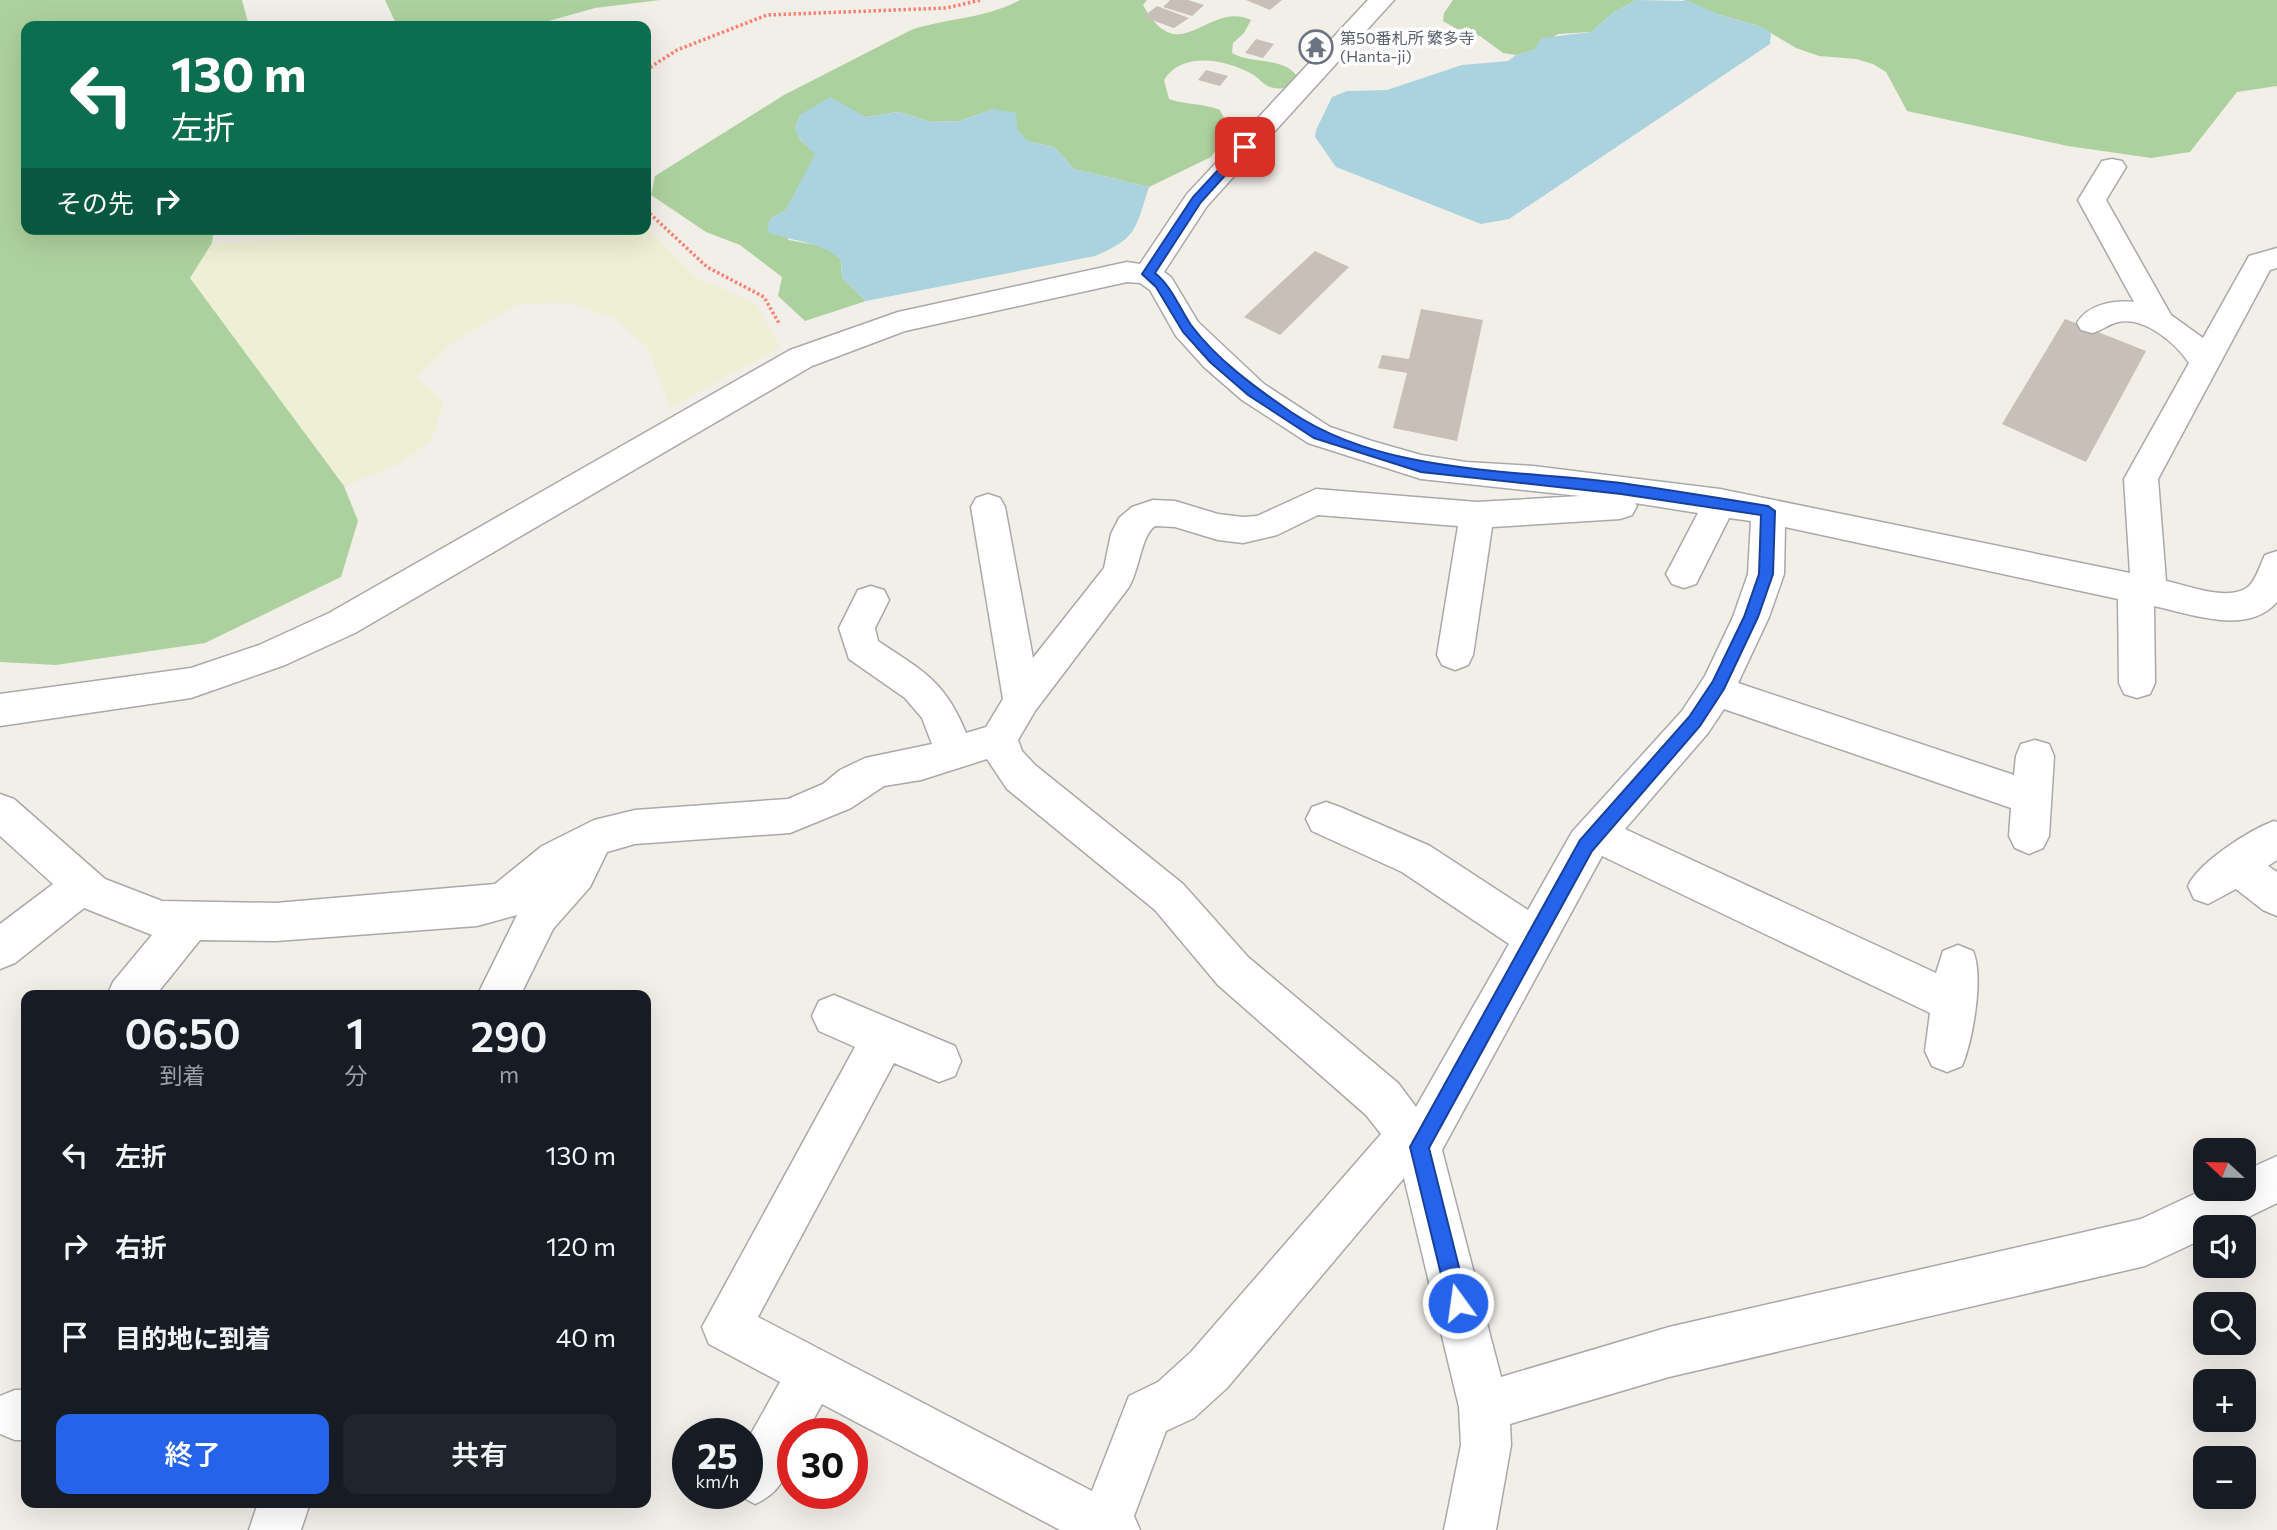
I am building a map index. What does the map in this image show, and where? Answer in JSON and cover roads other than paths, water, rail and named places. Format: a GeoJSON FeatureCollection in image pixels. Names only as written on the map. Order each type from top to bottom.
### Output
{"type":"FeatureCollection","features":[{"type":"Feature","properties":{"kind":"street"},"geometry":{"type":"LineString","coordinates":[[1148,274],[1197,200],[1382,0]]}},
{"type":"Feature","properties":{"kind":"street"},"geometry":{"type":"LineString","coordinates":[[2112,167],[2092,200],[2160,321]]}},
{"type":"Feature","properties":{"kind":"street"},"geometry":{"type":"LineString","coordinates":[[2137,682],[2146,515],[2141,479],[2259,264],[2277,258]]}},
{"type":"Feature","properties":{"kind":"street"},"geometry":{"type":"LineString","coordinates":[[0,710],[191,682],[272,655],[342,623],[801,358],[898,322],[1127,272],[1148,274],[1161,284],[1187,329],[1215,359],[1253,392],[1319,435],[1421,467],[1621,488],[1668,498],[1720,502],[2224,607],[2252,604],[2266,593],[2277,565]]}},
{"type":"Feature","properties":{"kind":"street"},"geometry":{"type":"LineString","coordinates":[[2092,323],[2102,314],[2113,312],[2160,321],[2191,342],[2204,362]]}},
{"type":"Feature","properties":{"kind":"street"},"geometry":{"type":"LineString","coordinates":[[0,811],[91,892],[162,920],[276,922],[477,907],[505,901],[556,859],[594,838],[635,827],[790,816],[837,796],[853,782],[879,770],[921,764],[999,739],[1022,700],[1121,571],[1126,538],[1133,525],[1145,515],[1164,513],[1225,528],[1253,531],[1275,525],[1293,509],[1316,502],[1478,515],[1621,506],[1668,498]]}},
{"type":"Feature","properties":{"kind":"street"},"geometry":{"type":"LineString","coordinates":[[1684,574],[1720,502]]}},
{"type":"Feature","properties":{"kind":"street"},"geometry":{"type":"LineString","coordinates":[[988,507],[1022,700]]}},
{"type":"Feature","properties":{"kind":"street"},"geometry":{"type":"LineString","coordinates":[[885,1036],[726,1327],[1109,1528],[1147,1414],[1176,1400],[1209,1370],[1415,1141],[1535,938],[1586,845],[1695,722],[1715,691],[1751,617],[1766,574],[1768,511]]}},
{"type":"Feature","properties":{"kind":"street"},"geometry":{"type":"LineString","coordinates":[[1455,655],[1478,515]]}},
{"type":"Feature","properties":{"kind":"street"},"geometry":{"type":"LineString","coordinates":[[871,600],[857,628],[862,649],[918,687],[938,710],[954,752]]}},
{"type":"Feature","properties":{"kind":"street"},"geometry":{"type":"LineString","coordinates":[[1715,691],[2031,798]]}},
{"type":"Feature","properties":{"kind":"street"},"geometry":{"type":"LineString","coordinates":[[999,739],[1006,760],[1021,777],[1169,897],[1233,971],[1382,1099],[1415,1141],[1484,1407],[1486,1445],[1470,1530]]}},
{"type":"Feature","properties":{"kind":"street"},"geometry":{"type":"LineString","coordinates":[[2029,836],[2035,756]]}},
{"type":"Feature","properties":{"kind":"street"},"geometry":{"type":"LineString","coordinates":[[1326,818],[1416,859],[1535,938]]}},
{"type":"Feature","properties":{"kind":"street"},"geometry":{"type":"LineString","coordinates":[[1596,834],[1955,984],[1947,1051]]}},
{"type":"Feature","properties":{"kind":"street"},"geometry":{"type":"LineString","coordinates":[[501,990],[538,916],[576,874],[594,838]]}},
{"type":"Feature","properties":{"kind":"street"},"geometry":{"type":"LineString","coordinates":[[2274,839],[2222,876],[2277,897]]}},
{"type":"Feature","properties":{"kind":"street"},"geometry":{"type":"LineString","coordinates":[[0,949],[83,885]]}},
{"type":"Feature","properties":{"kind":"street"},"geometry":{"type":"LineString","coordinates":[[133,990],[190,921]]}},
{"type":"Feature","properties":{"kind":"street"},"geometry":{"type":"LineString","coordinates":[[834,1016],[939,1061]]}},
{"type":"Feature","properties":{"kind":"street"},"geometry":{"type":"LineString","coordinates":[[1484,1407],[1669,1352],[2145,1242],[2277,1179]]}},
{"type":"Feature","properties":{"kind":"street"},"geometry":{"type":"LineString","coordinates":[[763,1463],[812,1372]]}},
{"type":"Feature","properties":{"kind":"street"},"geometry":{"type":"LineString","coordinates":[[275,1530],[282,1508]]}},
{"type":"Feature","properties":{"kind":"water"},"geometry":{"type":"Polygon","coordinates":[[[1636,0],[1689,1],[1717,14],[1771,32],[1770,44],[1509,219],[1481,224],[1336,167],[1315,137],[1332,97],[1347,91],[1387,90],[1462,65],[1508,61],[1516,55],[1534,50],[1542,38],[1591,32],[1613,13],[1636,0]]]}},
{"type":"Feature","properties":{"kind":"water"},"geometry":{"type":"Polygon","coordinates":[[[830,97],[866,117],[899,112],[931,122],[960,121],[993,109],[1016,113],[1017,129],[1027,141],[1054,147],[1074,169],[1149,187],[1137,223],[1120,244],[1095,256],[866,301],[842,278],[841,260],[833,254],[816,245],[767,232],[770,219],[786,210],[815,154],[801,141],[795,128],[800,115],[830,97]]]}},
{"type":"Feature","properties":{"kind":"place","name":"第50番札所 繁多寺 (Hanta-ji)"},"geometry":{"type":"Point","coordinates":[1316,47]}}]}
